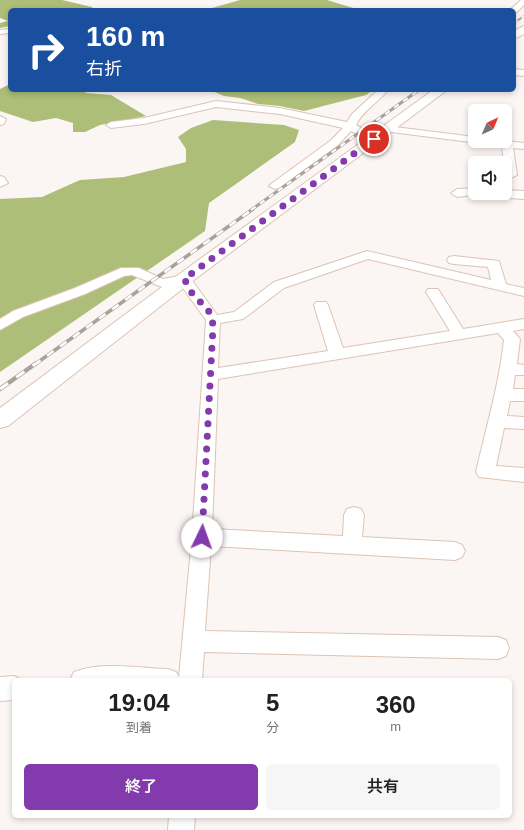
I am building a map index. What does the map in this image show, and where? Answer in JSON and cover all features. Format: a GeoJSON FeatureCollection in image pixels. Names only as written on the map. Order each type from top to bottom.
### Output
{"type":"FeatureCollection","features":[{"type":"Feature","properties":{"kind":"street"},"geometry":{"type":"LineString","coordinates":[[275,186],[324,151],[350,126],[354,116],[373,101],[381,92]]}},
{"type":"Feature","properties":{"kind":"street"},"geometry":{"type":"LineString","coordinates":[[0,420],[184,279],[438,92]]}},
{"type":"Feature","properties":{"kind":"street"},"geometry":{"type":"LineString","coordinates":[[111,125],[144,121],[216,104],[280,111],[380,134],[468,140]]}},
{"type":"Feature","properties":{"kind":"street"},"geometry":{"type":"LineString","coordinates":[[512,145],[524,146]]}},
{"type":"Feature","properties":{"kind":"street"},"geometry":{"type":"LineString","coordinates":[[0,179],[2,184],[0,184]]}},
{"type":"Feature","properties":{"kind":"street"},"geometry":{"type":"LineString","coordinates":[[457,193],[468,192]]}},
{"type":"Feature","properties":{"kind":"street"},"geometry":{"type":"LineString","coordinates":[[512,194],[524,195]]}},
{"type":"Feature","properties":{"kind":"street"},"geometry":{"type":"LineString","coordinates":[[213,320],[238,316],[279,285],[367,255],[524,292]]}},
{"type":"Feature","properties":{"kind":"street"},"geometry":{"type":"LineString","coordinates":[[454,260],[494,264],[500,287]]}},
{"type":"Feature","properties":{"kind":"street"},"geometry":{"type":"LineString","coordinates":[[0,325],[18,314],[80,291],[121,272],[134,271],[162,283],[184,279]]}},
{"type":"Feature","properties":{"kind":"street"},"geometry":{"type":"LineString","coordinates":[[184,279],[193,294],[204,303],[213,320],[202,537],[190,678]]}},
{"type":"Feature","properties":{"kind":"street"},"geometry":{"type":"LineString","coordinates":[[433,292],[459,334]]}},
{"type":"Feature","properties":{"kind":"street"},"geometry":{"type":"LineString","coordinates":[[321,305],[337,354]]}},
{"type":"Feature","properties":{"kind":"street"},"geometry":{"type":"LineString","coordinates":[[210,375],[524,324]]}},
{"type":"Feature","properties":{"kind":"street"},"geometry":{"type":"LineString","coordinates":[[502,328],[512,339],[517,370],[505,395],[485,472],[524,475]]}},
{"type":"Feature","properties":{"kind":"street"},"geometry":{"type":"LineString","coordinates":[[505,395],[524,395]]}},
{"type":"Feature","properties":{"kind":"street"},"geometry":{"type":"LineString","coordinates":[[497,422],[524,423]]}},
{"type":"Feature","properties":{"kind":"street"},"geometry":{"type":"LineString","coordinates":[[352,544],[354,515]]}},
{"type":"Feature","properties":{"kind":"street"},"geometry":{"type":"LineString","coordinates":[[202,537],[352,544],[455,551]]}},
{"type":"Feature","properties":{"kind":"street"},"geometry":{"type":"LineString","coordinates":[[193,641],[498,648]]}},
{"type":"Feature","properties":{"kind":"street"},"geometry":{"type":"LineString","coordinates":[[0,689],[12,688]]}},
{"type":"Feature","properties":{"kind":"street"},"geometry":{"type":"LineString","coordinates":[[181,830],[182,818]]}},
{"type":"Feature","properties":{"kind":"green space"},"geometry":{"type":"Polygon","coordinates":[[[0,0],[62,0],[93,8],[8,8],[8,21],[0,18],[0,0]]]}},
{"type":"Feature","properties":{"kind":"green space"},"geometry":{"type":"Polygon","coordinates":[[[240,0],[327,0],[353,8],[212,8],[240,0]]]}},
{"type":"Feature","properties":{"kind":"green space"},"geometry":{"type":"Polygon","coordinates":[[[8,21],[8,26],[0,28],[0,23],[8,21]]]}},
{"type":"Feature","properties":{"kind":"green space"},"geometry":{"type":"Polygon","coordinates":[[[8,85],[8,92],[85,92],[111,95],[146,116],[100,125],[85,132],[73,132],[73,123],[56,118],[33,122],[0,111],[0,89],[8,85]]]}},
{"type":"Feature","properties":{"kind":"green space"},"geometry":{"type":"Polygon","coordinates":[[[215,92],[370,92],[366,95],[304,111],[280,106],[258,104],[240,98],[224,96],[215,92]]]}},
{"type":"Feature","properties":{"kind":"green space"},"geometry":{"type":"Polygon","coordinates":[[[213,120],[284,125],[299,130],[295,142],[209,203],[205,231],[0,372],[0,199],[42,197],[80,180],[124,177],[186,162],[186,149],[178,137],[191,128],[213,120]]]}},
{"type":"Feature","properties":{"kind":"railway"},"geometry":{"type":"LineString","coordinates":[[516,22],[524,16]]}},
{"type":"Feature","properties":{"kind":"railway"},"geometry":{"type":"LineString","coordinates":[[251,210],[416,92]]}},
{"type":"Feature","properties":{"kind":"railway"},"geometry":{"type":"LineString","coordinates":[[34,365],[253,209]]}},
{"type":"Feature","properties":{"kind":"railway"},"geometry":{"type":"LineString","coordinates":[[0,389],[35,364]]}},
{"type":"Feature","properties":{"kind":"route"},"geometry":{"type":"LineString","coordinates":[[202,537],[213,320],[204,303],[193,294],[184,279],[374,139]]}}]}
